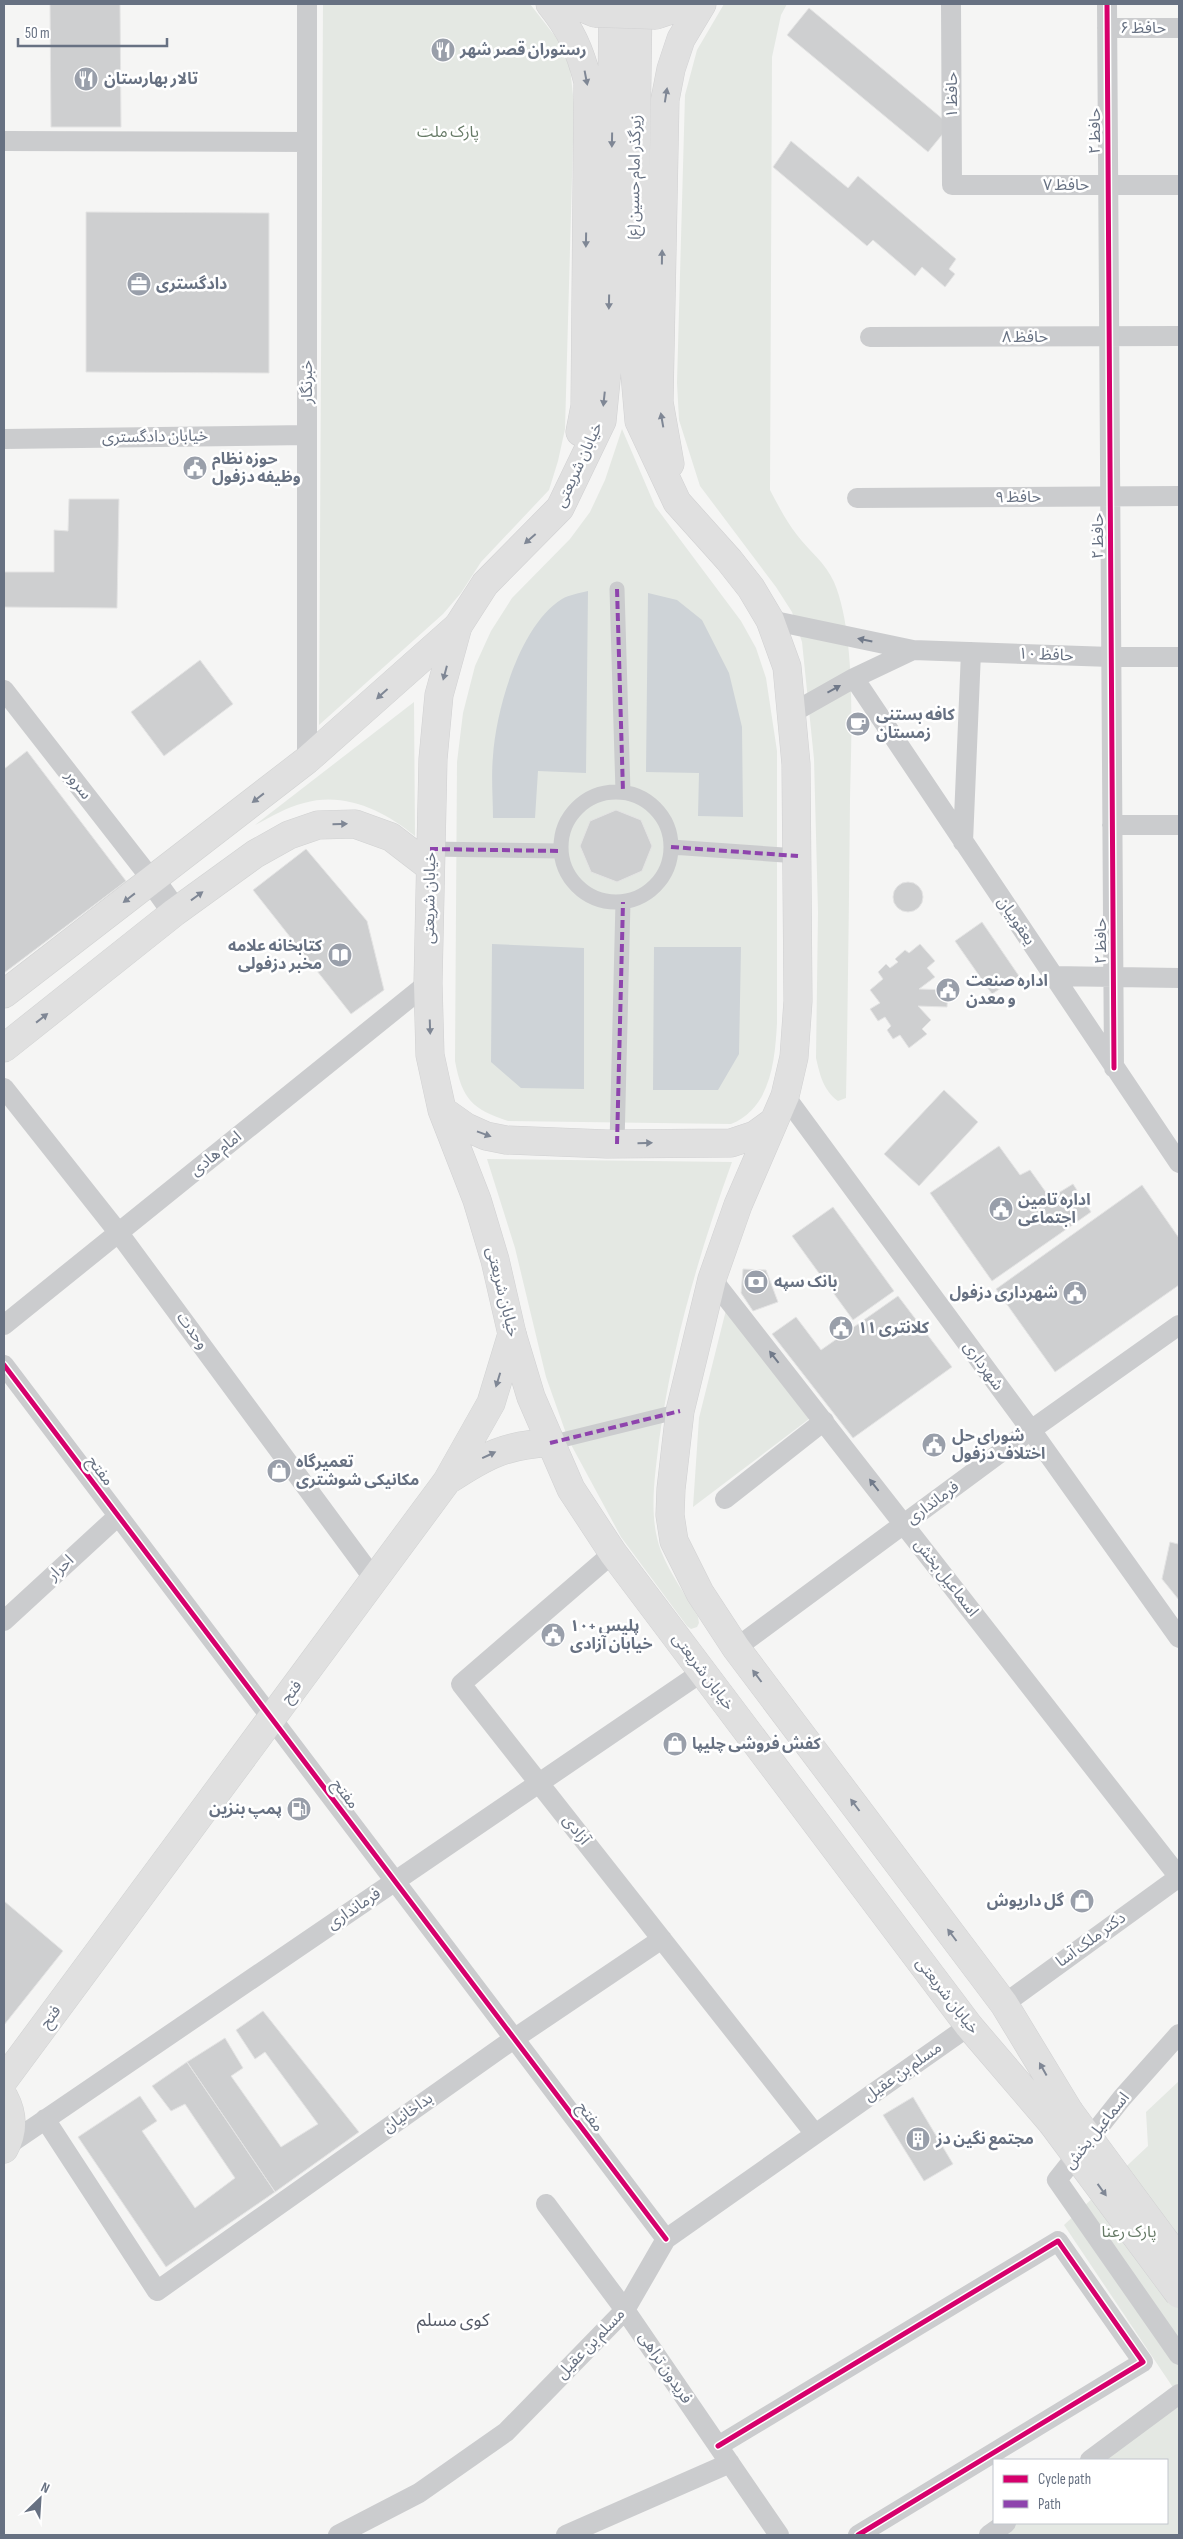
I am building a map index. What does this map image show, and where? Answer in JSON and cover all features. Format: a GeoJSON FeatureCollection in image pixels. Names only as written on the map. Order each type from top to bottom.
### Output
{"type":"FeatureCollection","features":[{"type":"Feature","properties":{"kind":"main road"},"geometry":{"type":"LineString","coordinates":[[550,4],[564,21],[579,50],[588,82],[585,406],[570,491]]}},
{"type":"Feature","properties":{"kind":"main road"},"geometry":{"type":"LineString","coordinates":[[594,7],[647,9],[690,4]]}},
{"type":"Feature","properties":{"kind":"main road"},"geometry":{"type":"LineString","coordinates":[[677,502],[659,402],[665,100],[671,69],[681,39],[702,4]]}},
{"type":"Feature","properties":{"kind":"main road","name":"زیرگذر امام حسین (ع)"},"geometry":{"type":"LineString","coordinates":[[594,7],[621,350]]}},
{"type":"Feature","properties":{"kind":"main road","name":"زیرگذر امام حسین (ع)"},"geometry":{"type":"LineString","coordinates":[[621,350],[647,9]]}},
{"type":"Feature","properties":{"kind":"main road"},"geometry":{"type":"LineString","coordinates":[[621,350],[639,421],[677,502],[740,574],[770,620],[787,667],[796,764],[798,1001],[794,1057],[784,1096],[738,1204],[712,1278],[680,1411],[670,1515],[674,1540],[700,1592],[736,1648],[1004,2004],[1061,2117],[1179,2294]]}},
{"type":"Feature","properties":{"kind":"main road","name":"خیابان شریعتی"},"geometry":{"type":"LineString","coordinates":[[621,350],[602,421],[570,491],[560,508],[546,524],[514,552],[485,584],[458,626],[439,695],[433,759],[428,983],[430,1055],[442,1110],[479,1208],[496,1260],[512,1334],[531,1398],[572,1489],[613,1553],[969,2026],[1061,2117]]}},
{"type":"Feature","properties":{"kind":"main road"},"geometry":{"type":"LineString","coordinates":[[4,994],[307,760],[458,626]]}},
{"type":"Feature","properties":{"kind":"main road"},"geometry":{"type":"LineString","coordinates":[[4,1048],[175,912],[255,854],[289,835],[318,825],[355,824],[391,837],[430,858]]}},
{"type":"Feature","properties":{"kind":"main road"},"geometry":{"type":"LineString","coordinates":[[442,1110],[466,1127],[493,1138],[506,1140],[617,1144],[731,1143],[754,1135],[773,1122]]}},
{"type":"Feature","properties":{"kind":"main road","name":"فتح"},"geometry":{"type":"LineString","coordinates":[[4,2080],[447,1481],[490,1403],[512,1334]]}},
{"type":"Feature","properties":{"kind":"main road"},"geometry":{"type":"LineString","coordinates":[[447,1481],[484,1457],[505,1448],[527,1443],[550,1443]]}},
{"type":"Feature","properties":{"kind":"main road"},"geometry":{"type":"LineString","coordinates":[[702,1672],[736,1648]]}},
{"type":"Feature","properties":{"kind":"main road"},"geometry":{"type":"LineString","coordinates":[[4,2096],[9,2107],[12,2125],[10,2136],[4,2148]]}},
{"type":"Feature","properties":{"kind":"main road"},"geometry":{"type":"LineString","coordinates":[[1061,2117],[1179,2260]]}},
{"type":"Feature","properties":{"kind":"street","name":"خبرنگار"},"geometry":{"type":"LineString","coordinates":[[307,4],[307,760]]}},
{"type":"Feature","properties":{"kind":"street","name":"حافظ ۱"},"geometry":{"type":"LineString","coordinates":[[951,4],[952,185]]}},
{"type":"Feature","properties":{"kind":"street","name":"حافظ ۲"},"geometry":{"type":"LineString","coordinates":[[1107,4],[1114,1068]]}},
{"type":"Feature","properties":{"kind":"street","name":"حافظ ۶"},"geometry":{"type":"LineString","coordinates":[[1107,28],[1179,28]]}},
{"type":"Feature","properties":{"kind":"street"},"geometry":{"type":"LineString","coordinates":[[4,141],[307,142]]}},
{"type":"Feature","properties":{"kind":"street","name":"حافظ ۷"},"geometry":{"type":"LineString","coordinates":[[952,185],[1179,185]]}},
{"type":"Feature","properties":{"kind":"street","name":"حافظ ۸"},"geometry":{"type":"LineString","coordinates":[[870,337],[1179,336]]}},
{"type":"Feature","properties":{"kind":"street","name":"خیابان دادگستری"},"geometry":{"type":"LineString","coordinates":[[4,439],[307,435]]}},
{"type":"Feature","properties":{"kind":"street","name":"حافظ ۹"},"geometry":{"type":"LineString","coordinates":[[858,498],[1179,496]]}},
{"type":"Feature","properties":{"kind":"street"},"geometry":{"type":"LineString","coordinates":[[617,589],[623,792]]}},
{"type":"Feature","properties":{"kind":"street","name":"حافظ ۱۰"},"geometry":{"type":"LineString","coordinates":[[770,620],[913,650],[1111,657],[1179,657]]}},
{"type":"Feature","properties":{"kind":"street"},"geometry":{"type":"LineString","coordinates":[[792,713],[854,678],[913,650]]}},
{"type":"Feature","properties":{"kind":"street"},"geometry":{"type":"LineString","coordinates":[[963,842],[971,652]]}},
{"type":"Feature","properties":{"kind":"street","name":"یعقوبیان"},"geometry":{"type":"LineString","coordinates":[[854,678],[1179,1163]]}},
{"type":"Feature","properties":{"kind":"street","name":"سرور"},"geometry":{"type":"LineString","coordinates":[[4,690],[152,880]]}},
{"type":"Feature","properties":{"kind":"street"},"geometry":{"type":"LineString","coordinates":[[623,792],[636,796],[658,810],[670,834],[671,847],[665,873],[658,883],[636,898],[623,902],[611,902],[587,893],[569,875],[562,851],[564,831],[573,812],[596,796],[623,792]]}},
{"type":"Feature","properties":{"kind":"street"},"geometry":{"type":"LineString","coordinates":[[1112,825],[1179,824]]}},
{"type":"Feature","properties":{"kind":"street"},"geometry":{"type":"LineString","coordinates":[[671,847],[798,856]]}},
{"type":"Feature","properties":{"kind":"street"},"geometry":{"type":"LineString","coordinates":[[430,858],[562,851]]}},
{"type":"Feature","properties":{"kind":"street"},"geometry":{"type":"LineString","coordinates":[[152,880],[175,912]]}},
{"type":"Feature","properties":{"kind":"street"},"geometry":{"type":"LineString","coordinates":[[617,1144],[623,902]]}},
{"type":"Feature","properties":{"kind":"street"},"geometry":{"type":"LineString","coordinates":[[1052,976],[1179,978]]}},
{"type":"Feature","properties":{"kind":"street","name":"امام هادی"},"geometry":{"type":"LineString","coordinates":[[4,1325],[428,983]]}},
{"type":"Feature","properties":{"kind":"street","name":"وحدت"},"geometry":{"type":"LineString","coordinates":[[4,1088],[118,1232],[374,1579]]}},
{"type":"Feature","properties":{"kind":"street","name":"شهرداری"},"geometry":{"type":"LineString","coordinates":[[784,1096],[1031,1430],[1179,1638]]}},
{"type":"Feature","properties":{"kind":"street"},"geometry":{"type":"LineString","coordinates":[[1159,1134],[1179,1134]]}},
{"type":"Feature","properties":{"kind":"street","name":"اسماعیل بخش"},"geometry":{"type":"LineString","coordinates":[[712,1278],[1179,1877]]}},
{"type":"Feature","properties":{"kind":"street","name":"فرمانداری"},"geometry":{"type":"LineString","coordinates":[[736,1648],[1031,1430],[1179,1325]]}},
{"type":"Feature","properties":{"kind":"street","name":"مفتح"},"geometry":{"type":"LineString","coordinates":[[4,1365],[666,2238]]}},
{"type":"Feature","properties":{"kind":"street"},"geometry":{"type":"LineString","coordinates":[[550,1443],[680,1411]]}},
{"type":"Feature","properties":{"kind":"street"},"geometry":{"type":"LineString","coordinates":[[725,1499],[824,1422]]}},
{"type":"Feature","properties":{"kind":"street","name":"احرار"},"geometry":{"type":"LineString","coordinates":[[4,1621],[118,1516]]}},
{"type":"Feature","properties":{"kind":"street","name":"آزادی"},"geometry":{"type":"LineString","coordinates":[[613,1553],[461,1684],[815,2134]]}},
{"type":"Feature","properties":{"kind":"street","name":"فرمانداری"},"geometry":{"type":"LineString","coordinates":[[4,2148],[702,1672]]}},
{"type":"Feature","properties":{"kind":"street","name":"دکتر ملک آسا"},"geometry":{"type":"LineString","coordinates":[[1004,2004],[1179,1877]]}},
{"type":"Feature","properties":{"kind":"street","name":"بداخانیان"},"geometry":{"type":"LineString","coordinates":[[45,2119],[157,2291],[515,2038],[662,1939]]}},
{"type":"Feature","properties":{"kind":"street","name":"مسلم بن عقیل"},"geometry":{"type":"LineString","coordinates":[[338,2535],[419,2493],[506,2432],[625,2310],[666,2238],[969,2026]]}},
{"type":"Feature","properties":{"kind":"street","name":"اسماعیل بخش"},"geometry":{"type":"LineString","coordinates":[[1179,2034],[1122,2098],[1057,2180],[1179,2355]]}},
{"type":"Feature","properties":{"kind":"street","name":"فریدون تراهی"},"geometry":{"type":"LineString","coordinates":[[546,2204],[625,2310],[779,2535]]}},
{"type":"Feature","properties":{"kind":"street"},"geometry":{"type":"LineString","coordinates":[[718,2446],[1058,2241],[1143,2362],[858,2535]]}},
{"type":"Feature","properties":{"kind":"street"},"geometry":{"type":"LineString","coordinates":[[1091,2459],[1179,2394]]}},
{"type":"Feature","properties":{"kind":"street"},"geometry":{"type":"LineString","coordinates":[[566,2535],[730,2463]]}},
{"type":"Feature","properties":{"kind":"street"},"geometry":{"type":"LineString","coordinates":[[989,2535],[1005,2524]]}},
{"type":"Feature","properties":{"kind":"green space","name":"پارک ملت"},"geometry":{"type":"Polygon","coordinates":[[[323,4],[530,4],[558,40],[570,67],[574,105],[565,429],[549,490],[481,562],[461,593],[443,614],[319,725],[323,4]]]}},
{"type":"Feature","properties":{"kind":"green space"},"geometry":{"type":"Polygon","coordinates":[[[724,4],[787,4],[781,15],[772,57],[770,490],[793,530],[822,563],[834,582],[846,630],[851,689],[847,1061],[846,1098],[838,1101],[826,1087],[816,1058],[818,912],[814,759],[802,642],[792,612],[776,587],[700,486],[679,420],[677,383],[685,95],[697,50],[724,4]]]}},
{"type":"Feature","properties":{"kind":"green space"},"geometry":{"type":"Polygon","coordinates":[[[622,429],[655,506],[741,621],[756,648],[766,678],[777,751],[777,1023],[775,1052],[763,1095],[755,1107],[744,1117],[731,1124],[508,1121],[486,1112],[471,1101],[461,1085],[455,1061],[457,762],[463,713],[475,666],[491,631],[512,598],[570,539],[590,512],[605,480],[622,429]]]}},
{"type":"Feature","properties":{"kind":"green space"},"geometry":{"type":"Polygon","coordinates":[[[414,702],[415,836],[377,811],[349,802],[334,800],[319,800],[298,805],[279,812],[255,825],[414,702]]]}},
{"type":"Feature","properties":{"kind":"green space"},"geometry":{"type":"Polygon","coordinates":[[[487,1159],[732,1162],[708,1231],[679,1335],[665,1405],[654,1482],[657,1538],[669,1568],[698,1617],[699,1623],[697,1627],[691,1629],[687,1626],[621,1537],[568,1439],[546,1377],[515,1248],[487,1159]]]}},
{"type":"Feature","properties":{"kind":"green space"},"geometry":{"type":"Polygon","coordinates":[[[726,1310],[809,1419],[693,1507],[699,1418],[726,1310]]]}},
{"type":"Feature","properties":{"kind":"green space","name":"پارک رعنا"},"geometry":{"type":"Polygon","coordinates":[[[1179,2081],[1179,2535],[989,2535],[1005,2524],[1168,2524],[1168,2459],[1091,2459],[1178,2395],[1064,2225],[1148,2146],[1146,2112],[1179,2081]]]}},
{"type":"Feature","properties":{"kind":"shaded area"},"geometry":{"type":"Polygon","coordinates":[[[588,591],[586,773],[538,771],[535,818],[493,818],[492,772],[495,737],[499,715],[513,670],[534,628],[547,611],[562,599],[588,591]]]}},
{"type":"Feature","properties":{"kind":"shaded area"},"geometry":{"type":"Polygon","coordinates":[[[648,593],[677,600],[702,620],[729,673],[742,727],[743,817],[698,816],[699,773],[646,772],[648,593]]]}},
{"type":"Feature","properties":{"kind":"shaded area"},"geometry":{"type":"Polygon","coordinates":[[[492,944],[584,948],[584,1089],[521,1088],[491,1062],[492,944]]]}},
{"type":"Feature","properties":{"kind":"shaded area"},"geometry":{"type":"Polygon","coordinates":[[[654,947],[741,947],[739,1054],[718,1090],[653,1090],[654,947]]]}},
{"type":"Feature","properties":{"kind":"building","name":"تالار بهارستان"},"geometry":{"type":"Polygon","coordinates":[[[50,4],[120,4],[121,127],[51,127],[50,4]]]}},
{"type":"Feature","properties":{"kind":"building"},"geometry":{"type":"Polygon","coordinates":[[[809,8],[950,125],[928,152],[787,35],[809,8]]]}},
{"type":"Feature","properties":{"kind":"building"},"geometry":{"type":"Polygon","coordinates":[[[791,141],[848,188],[858,176],[956,259],[949,269],[955,274],[945,287],[922,267],[915,276],[873,240],[867,246],[773,167],[791,141]]]}},
{"type":"Feature","properties":{"kind":"building"},"geometry":{"type":"Polygon","coordinates":[[[86,212],[269,213],[269,373],[86,372],[86,212]]]}},
{"type":"Feature","properties":{"kind":"building"},"geometry":{"type":"Polygon","coordinates":[[[69,499],[119,499],[117,608],[4,607],[4,572],[54,572],[54,530],[68,531],[69,499]]]}},
{"type":"Feature","properties":{"kind":"building"},"geometry":{"type":"Polygon","coordinates":[[[200,660],[233,704],[164,756],[131,712],[200,660]]]}},
{"type":"Feature","properties":{"kind":"building"},"geometry":{"type":"Polygon","coordinates":[[[27,751],[126,881],[4,973],[4,769],[27,751]]]}},
{"type":"Feature","properties":{"kind":"building"},"geometry":{"type":"Polygon","coordinates":[[[616,810],[641,820],[652,846],[642,871],[617,882],[591,872],[580,846],[590,821],[616,810]]]}},
{"type":"Feature","properties":{"kind":"building","name":"کتابخانه علامه مخبر دزفولی"},"geometry":{"type":"Polygon","coordinates":[[[306,849],[367,921],[384,990],[351,1014],[253,890],[306,849]]]}},
{"type":"Feature","properties":{"kind":"building"},"geometry":{"type":"Polygon","coordinates":[[[908,882],[919,886],[923,897],[919,908],[908,912],[897,908],[893,897],[897,886],[908,882]]]}},
{"type":"Feature","properties":{"kind":"building"},"geometry":{"type":"Polygon","coordinates":[[[982,922],[1019,976],[992,994],[955,941],[982,922]]]}},
{"type":"Feature","properties":{"kind":"building"},"geometry":{"type":"Polygon","coordinates":[[[920,944],[935,961],[927,968],[935,977],[919,989],[948,990],[947,1007],[918,1006],[931,1020],[922,1029],[927,1034],[909,1048],[900,1035],[893,1039],[887,1030],[891,1026],[885,1017],[878,1021],[870,1009],[880,1003],[870,990],[883,979],[878,972],[886,964],[890,968],[898,962],[895,959],[905,950],[909,953],[920,944]]]}},
{"type":"Feature","properties":{"kind":"building"},"geometry":{"type":"Polygon","coordinates":[[[944,1090],[978,1122],[919,1186],[884,1154],[944,1090]]]}},
{"type":"Feature","properties":{"kind":"building"},"geometry":{"type":"Polygon","coordinates":[[[999,1146],[1020,1175],[1030,1170],[1050,1198],[1073,1184],[1091,1212],[992,1281],[930,1193],[999,1146]]]}},
{"type":"Feature","properties":{"kind":"building"},"geometry":{"type":"Polygon","coordinates":[[[1142,1185],[1179,1238],[1179,1285],[1055,1372],[996,1289],[1142,1185]]]}},
{"type":"Feature","properties":{"kind":"building"},"geometry":{"type":"Polygon","coordinates":[[[833,1207],[894,1291],[853,1320],[792,1236],[833,1207]]]}},
{"type":"Feature","properties":{"kind":"building","name":"بانک سپه"},"geometry":{"type":"Polygon","coordinates":[[[743,1269],[766,1270],[778,1302],[753,1311],[741,1293],[743,1269]]]}},
{"type":"Feature","properties":{"kind":"building"},"geometry":{"type":"Polygon","coordinates":[[[898,1296],[952,1367],[853,1438],[772,1334],[796,1317],[821,1350],[898,1296]]]}},
{"type":"Feature","properties":{"kind":"building"},"geometry":{"type":"Polygon","coordinates":[[[1179,1536],[1179,1600],[1162,1579],[1170,1542],[1178,1544],[1179,1536]]]}},
{"type":"Feature","properties":{"kind":"building"},"geometry":{"type":"Polygon","coordinates":[[[4,1901],[63,1951],[4,2025],[4,1901]]]}},
{"type":"Feature","properties":{"kind":"building"},"geometry":{"type":"Polygon","coordinates":[[[263,2011],[359,2132],[275,2192],[187,2062],[225,2038],[243,2068],[231,2076],[281,2147],[318,2124],[265,2052],[255,2059],[236,2030],[263,2011]]]}},
{"type":"Feature","properties":{"kind":"building"},"geometry":{"type":"Polygon","coordinates":[[[187,2062],[275,2192],[166,2267],[78,2137],[140,2096],[157,2121],[142,2131],[195,2208],[235,2178],[185,2104],[171,2111],[152,2086],[187,2062]]]}},
{"type":"Feature","properties":{"kind":"building","name":"مجتمع نگین دز"},"geometry":{"type":"Polygon","coordinates":[[[913,2097],[953,2164],[924,2181],[883,2115],[913,2097]]]}},
{"type":"Feature","properties":{"kind":"marked path"},"geometry":{"type":"LineString","coordinates":[[617,589],[623,792]]}},
{"type":"Feature","properties":{"kind":"marked path"},"geometry":{"type":"LineString","coordinates":[[671,847],[798,856]]}},
{"type":"Feature","properties":{"kind":"marked path"},"geometry":{"type":"LineString","coordinates":[[430,849],[561,851]]}},
{"type":"Feature","properties":{"kind":"marked path"},"geometry":{"type":"LineString","coordinates":[[617,1144],[623,902]]}},
{"type":"Feature","properties":{"kind":"marked path"},"geometry":{"type":"LineString","coordinates":[[550,1443],[680,1411]]}},
{"type":"Feature","properties":{"kind":"cycle path"},"geometry":{"type":"LineString","coordinates":[[1107,4],[1114,1068]]}},
{"type":"Feature","properties":{"kind":"cycle path"},"geometry":{"type":"LineString","coordinates":[[4,1365],[666,2239]]}},
{"type":"Feature","properties":{"kind":"cycle path"},"geometry":{"type":"LineString","coordinates":[[718,2446],[1058,2241],[1143,2362],[858,2535]]}},
{"type":"Feature","properties":{"kind":"place","name":"رستوران قصر شهر"},"geometry":{"type":"Point","coordinates":[443,50]}},
{"type":"Feature","properties":{"kind":"place","name":"تالار بهارستان"},"geometry":{"type":"Point","coordinates":[86,79]}},
{"type":"Feature","properties":{"kind":"place","name":"دادگستری"},"geometry":{"type":"Point","coordinates":[139,284]}},
{"type":"Feature","properties":{"kind":"place","name":"حوزه نظام وظیفه دزفول"},"geometry":{"type":"Point","coordinates":[195,468]}},
{"type":"Feature","properties":{"kind":"place","name":"کافه بستنی زمستان"},"geometry":{"type":"Point","coordinates":[858,724]}},
{"type":"Feature","properties":{"kind":"place","name":"کتابخانه علامه مخبر دزفولی"},"geometry":{"type":"Point","coordinates":[340,955]}},
{"type":"Feature","properties":{"kind":"place","name":"اداره صنعت و معدن"},"geometry":{"type":"Point","coordinates":[948,990]}},
{"type":"Feature","properties":{"kind":"place","name":"اداره تامین اجتماعی"},"geometry":{"type":"Point","coordinates":[1001,1209]}},
{"type":"Feature","properties":{"kind":"place","name":"بانک سپه"},"geometry":{"type":"Point","coordinates":[756,1282]}},
{"type":"Feature","properties":{"kind":"place","name":"شهرداری دزفول"},"geometry":{"type":"Point","coordinates":[1075,1293]}},
{"type":"Feature","properties":{"kind":"place","name":"کلانتری ۱۱"},"geometry":{"type":"Point","coordinates":[841,1328]}},
{"type":"Feature","properties":{"kind":"place","name":"شورای حل اختلاف دزفول"},"geometry":{"type":"Point","coordinates":[934,1445]}},
{"type":"Feature","properties":{"kind":"place","name":"تعمیرگاه مکانیکی شوشتری"},"geometry":{"type":"Point","coordinates":[279,1471]}},
{"type":"Feature","properties":{"kind":"place","name":"پلیس +۱۰ خیابان آزادی"},"geometry":{"type":"Point","coordinates":[553,1635]}},
{"type":"Feature","properties":{"kind":"place","name":"کفش فروشی چلیپا"},"geometry":{"type":"Point","coordinates":[675,1744]}},
{"type":"Feature","properties":{"kind":"place","name":"پمپ بنزین"},"geometry":{"type":"Point","coordinates":[299,1809]}},
{"type":"Feature","properties":{"kind":"place","name":"گل داریوش"},"geometry":{"type":"Point","coordinates":[1082,1901]}},
{"type":"Feature","properties":{"kind":"place","name":"مجتمع نگین دز"},"geometry":{"type":"Point","coordinates":[918,2139]}},
{"type":"Feature","properties":{"kind":"district","name":"کوی مسلم"},"geometry":{"type":"Point","coordinates":[453,2320]}}]}
